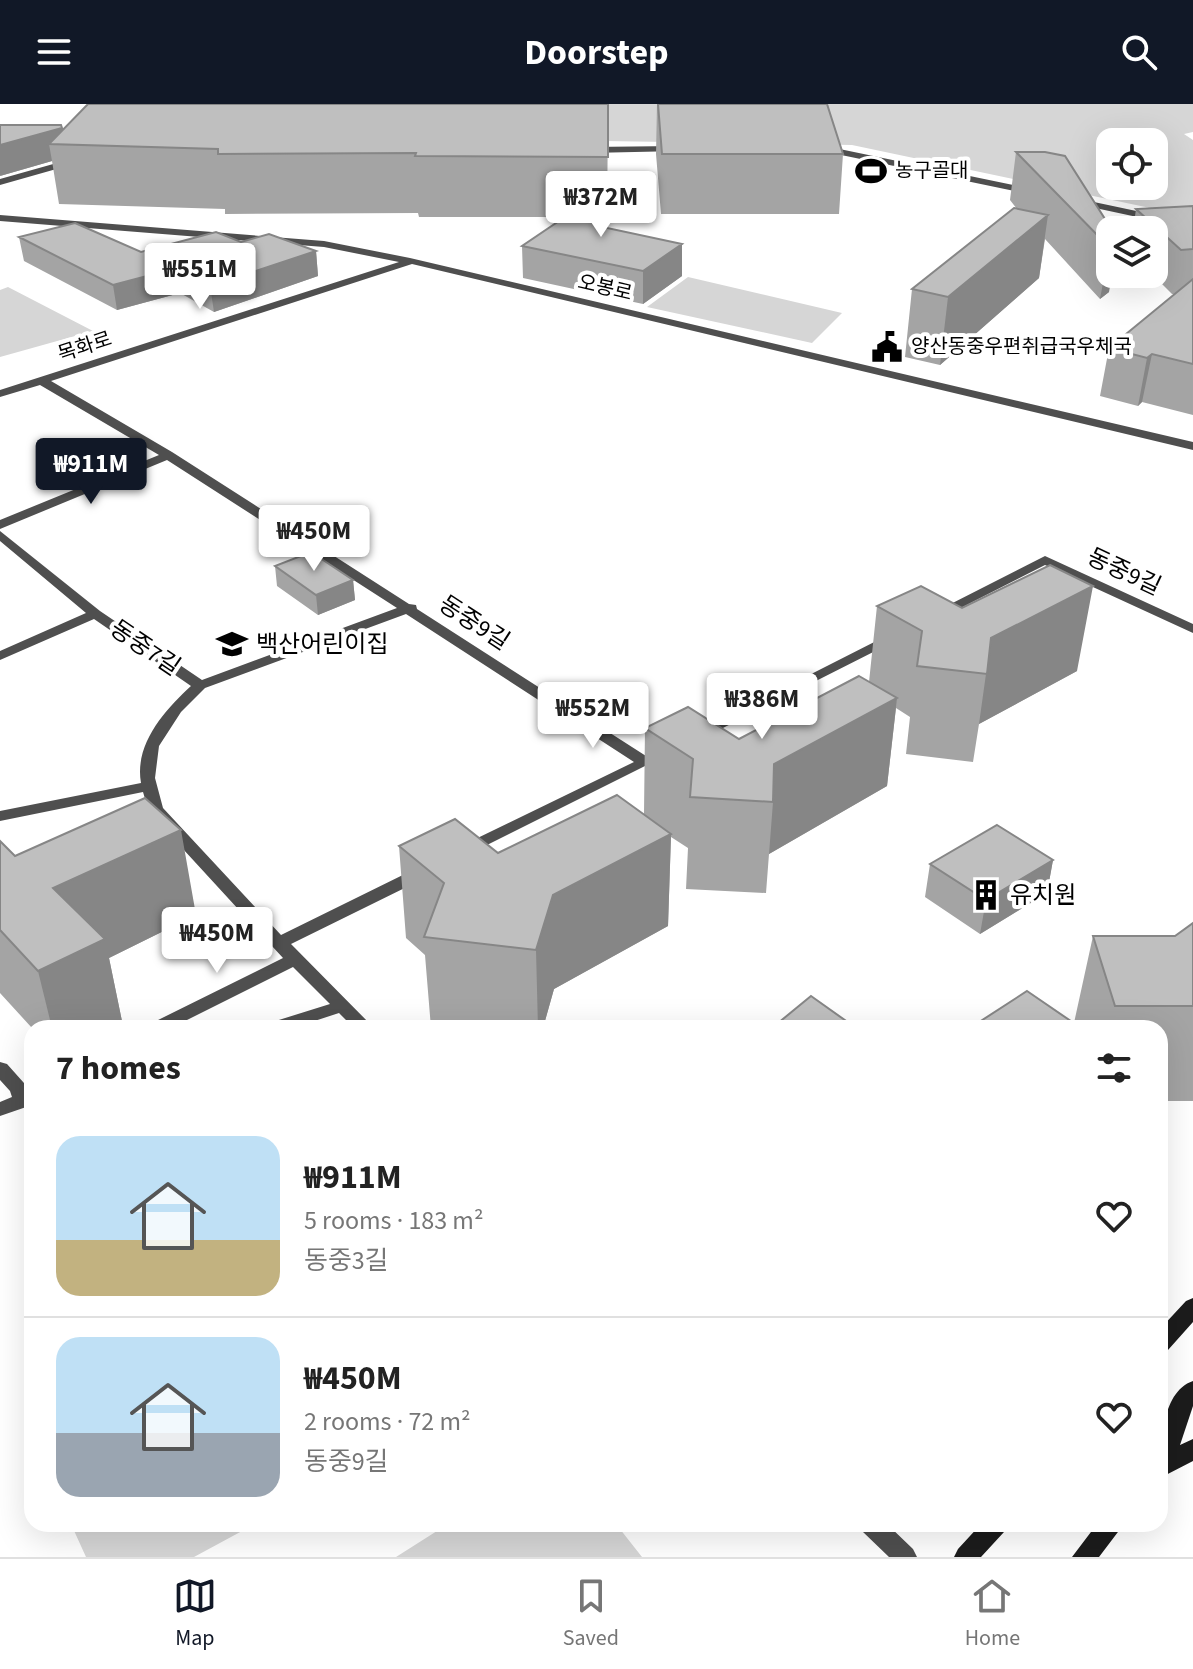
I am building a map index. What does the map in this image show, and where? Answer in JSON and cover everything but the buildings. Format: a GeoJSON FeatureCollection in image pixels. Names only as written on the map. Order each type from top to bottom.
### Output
{"type":"FeatureCollection","features":[{"type":"Feature","properties":{"kind":"main road"},"geometry":{"type":"LineString","coordinates":[[1168,1335],[1193,1307]]}},
{"type":"Feature","properties":{"kind":"main road"},"geometry":{"type":"LineString","coordinates":[[1168,1445],[1184,1400],[1193,1390]]}},
{"type":"Feature","properties":{"kind":"main road"},"geometry":{"type":"LineString","coordinates":[[1168,1463],[1193,1449]]}},
{"type":"Feature","properties":{"kind":"main road"},"geometry":{"type":"LineString","coordinates":[[966,1557],[989,1532]]}},
{"type":"Feature","properties":{"kind":"main road"},"geometry":{"type":"LineString","coordinates":[[1084,1557],[1105,1532]]}},
{"type":"Feature","properties":{"kind":"street"},"geometry":{"type":"LineString","coordinates":[[812,148],[1051,196]]}},
{"type":"Feature","properties":{"kind":"street"},"geometry":{"type":"LineString","coordinates":[[577,150],[687,149]]}},
{"type":"Feature","properties":{"kind":"street"},"geometry":{"type":"LineString","coordinates":[[0,182],[78,160]]}},
{"type":"Feature","properties":{"kind":"street"},"geometry":{"type":"LineString","coordinates":[[1065,199],[1193,226]]}},
{"type":"Feature","properties":{"kind":"street","name":"오봉로"},"geometry":{"type":"LineString","coordinates":[[0,218],[324,244],[410,261],[1193,446]]}},
{"type":"Feature","properties":{"kind":"street"},"geometry":{"type":"LineString","coordinates":[[0,228],[27,220]]}},
{"type":"Feature","properties":{"kind":"street","name":"목화로"},"geometry":{"type":"LineString","coordinates":[[0,394],[410,261]]}},
{"type":"Feature","properties":{"kind":"street","name":"동중9길"},"geometry":{"type":"LineString","coordinates":[[42,381],[168,455],[411,608],[645,762]]}},
{"type":"Feature","properties":{"kind":"street"},"geometry":{"type":"LineString","coordinates":[[0,525],[168,455]]}},
{"type":"Feature","properties":{"kind":"street","name":"동중7길"},"geometry":{"type":"LineString","coordinates":[[0,535],[95,614],[200,685],[175,709],[151,746],[147,778],[155,809],[279,943],[357,1020]]}},
{"type":"Feature","properties":{"kind":"street","name":"동중9길"},"geometry":{"type":"LineString","coordinates":[[921,623],[1045,560],[1193,629]]}},
{"type":"Feature","properties":{"kind":"street"},"geometry":{"type":"LineString","coordinates":[[200,685],[411,608]]}},
{"type":"Feature","properties":{"kind":"street"},"geometry":{"type":"LineString","coordinates":[[0,656],[95,614]]}},
{"type":"Feature","properties":{"kind":"street"},"geometry":{"type":"LineString","coordinates":[[686,741],[907,630]]}},
{"type":"Feature","properties":{"kind":"street"},"geometry":{"type":"LineString","coordinates":[[279,943],[672,748]]}},
{"type":"Feature","properties":{"kind":"street"},"geometry":{"type":"LineString","coordinates":[[0,816],[149,786]]}},
{"type":"Feature","properties":{"kind":"street"},"geometry":{"type":"LineString","coordinates":[[172,1020],[295,959]]}},
{"type":"Feature","properties":{"kind":"street"},"geometry":{"type":"LineString","coordinates":[[298,1020],[343,1006]]}},
{"type":"Feature","properties":{"kind":"street"},"geometry":{"type":"LineString","coordinates":[[0,1069],[24,1091]]}},
{"type":"Feature","properties":{"kind":"street"},"geometry":{"type":"LineString","coordinates":[[0,1109],[24,1094]]}},
{"type":"Feature","properties":{"kind":"street"},"geometry":{"type":"LineString","coordinates":[[879,1532],[905,1557]]}},
{"type":"Feature","properties":{"kind":"shaded area"},"geometry":{"type":"Polygon","coordinates":[[[506,104],[1193,104],[1193,132],[1184,134],[1193,140],[1193,217],[1112,200],[1168,200],[1168,128],[1096,128],[1096,197],[852,145],[470,139],[506,104]]]}},
{"type":"Feature","properties":{"kind":"shaded area"},"geometry":{"type":"Polygon","coordinates":[[[688,277],[842,313],[812,343],[647,307],[688,277]]]}},
{"type":"Feature","properties":{"kind":"shaded area"},"geometry":{"type":"Polygon","coordinates":[[[8,287],[93,331],[0,357],[0,290],[8,287]]]}},
{"type":"Feature","properties":{"kind":"shaded area"},"geometry":{"type":"Polygon","coordinates":[[[75,1532],[240,1532],[194,1557],[86,1557],[75,1532]]]}},
{"type":"Feature","properties":{"kind":"shaded area"},"geometry":{"type":"Polygon","coordinates":[[[435,1532],[622,1532],[642,1557],[396,1557],[435,1532]]]}},
{"type":"Feature","properties":{"kind":"place","name":"농구골대"},"geometry":{"type":"Point","coordinates":[871,171]}},
{"type":"Feature","properties":{"kind":"place","name":"양산동중우편취급국우체국"},"geometry":{"type":"Point","coordinates":[887,347]}},
{"type":"Feature","properties":{"kind":"place","name":"백산어린이집"},"geometry":{"type":"Point","coordinates":[232,644]}},
{"type":"Feature","properties":{"kind":"place","name":"유치원"},"geometry":{"type":"Point","coordinates":[986,895]}}]}
